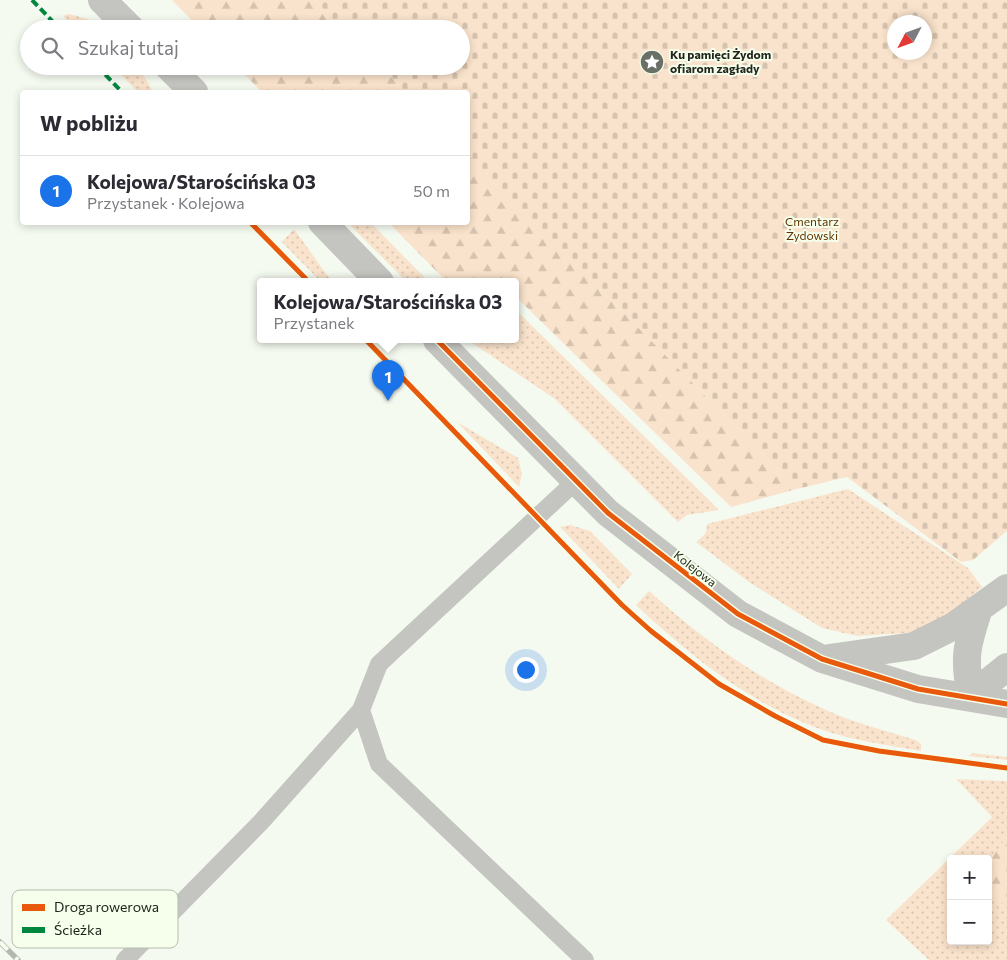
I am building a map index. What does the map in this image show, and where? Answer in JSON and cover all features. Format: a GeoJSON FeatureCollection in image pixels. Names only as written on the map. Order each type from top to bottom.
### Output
{"type":"FeatureCollection","features":[{"type":"Feature","properties":{"kind":"street"},"geometry":{"type":"LineString","coordinates":[[102,0],[122,20]]}},
{"type":"Feature","properties":{"kind":"street"},"geometry":{"type":"LineString","coordinates":[[177,75],[192,90]]}},
{"type":"Feature","properties":{"kind":"street"},"geometry":{"type":"LineString","coordinates":[[325,225],[376,278]]}},
{"type":"Feature","properties":{"kind":"street","name":"Kolejowa"},"geometry":{"type":"LineString","coordinates":[[440,343],[608,513],[738,614],[822,659],[918,689],[971,696],[1007,704]]}},
{"type":"Feature","properties":{"kind":"street"},"geometry":{"type":"LineString","coordinates":[[822,659],[914,646],[954,626],[1007,588]]}},
{"type":"Feature","properties":{"kind":"street"},"geometry":{"type":"LineString","coordinates":[[979,608],[969,640],[965,667],[971,696],[1007,667]]}},
{"type":"Feature","properties":{"kind":"lane"},"geometry":{"type":"LineString","coordinates":[[178,906],[261,822],[361,710],[379,664],[576,481]]}},
{"type":"Feature","properties":{"kind":"lane"},"geometry":{"type":"LineString","coordinates":[[361,710],[379,764],[585,960]]}},
{"type":"Feature","properties":{"kind":"lane"},"geometry":{"type":"LineString","coordinates":[[125,960],[137,948]]}},
{"type":"Feature","properties":{"kind":"green space"},"geometry":{"type":"Polygon","coordinates":[[[172,0],[315,0],[335,20],[191,20],[172,0]]]}},
{"type":"Feature","properties":{"kind":"green space","name":"Cmentarz Żydowski"},"geometry":{"type":"Polygon","coordinates":[[[315,0],[1007,0],[1007,531],[973,560],[961,562],[847,477],[797,489],[470,157],[470,90],[404,90],[389,75],[470,75],[470,20],[334,20],[315,0]]]}},
{"type":"Feature","properties":{"kind":"green space"},"geometry":{"type":"Polygon","coordinates":[[[69,14],[89,20],[67,20],[63,16],[69,14]]]}},
{"type":"Feature","properties":{"kind":"green space"},"geometry":{"type":"Polygon","coordinates":[[[121,75],[142,75],[152,90],[136,90],[121,75]]]}},
{"type":"Feature","properties":{"kind":"green space"},"geometry":{"type":"Polygon","coordinates":[[[245,75],[390,75],[405,90],[260,90],[245,75]]]}},
{"type":"Feature","properties":{"kind":"green space"},"geometry":{"type":"Polygon","coordinates":[[[470,156],[797,489],[731,507],[519,300],[519,278],[443,278],[391,225],[470,225],[470,156]]]}},
{"type":"Feature","properties":{"kind":"green space"},"geometry":{"type":"Polygon","coordinates":[[[350,225],[373,225],[425,278],[403,278],[350,225]]]}},
{"type":"Feature","properties":{"kind":"green space"},"geometry":{"type":"Polygon","coordinates":[[[294,229],[329,278],[317,278],[282,242],[294,229]]]}},
{"type":"Feature","properties":{"kind":"green space"},"geometry":{"type":"Polygon","coordinates":[[[519,313],[719,510],[687,515],[678,522],[555,399],[472,343],[519,343],[519,313]]]}},
{"type":"Feature","properties":{"kind":"green space"},"geometry":{"type":"Polygon","coordinates":[[[457,422],[518,458],[522,474],[519,487],[457,422]]]}},
{"type":"Feature","properties":{"kind":"green space"},"geometry":{"type":"Polygon","coordinates":[[[848,489],[968,568],[982,587],[955,610],[921,632],[857,636],[822,628],[749,582],[696,542],[706,533],[707,524],[848,489]]]}},
{"type":"Feature","properties":{"kind":"green space"},"geometry":{"type":"Polygon","coordinates":[[[570,525],[590,531],[632,574],[619,589],[560,527],[570,525]]]}},
{"type":"Feature","properties":{"kind":"green space"},"geometry":{"type":"Polygon","coordinates":[[[649,591],[711,642],[778,686],[837,715],[916,740],[921,744],[921,751],[868,742],[817,728],[767,705],[743,691],[698,659],[636,605],[649,591]]]}},
{"type":"Feature","properties":{"kind":"green space"},"geometry":{"type":"Polygon","coordinates":[[[973,753],[1007,757],[1007,760],[968,756],[973,753]]]}},
{"type":"Feature","properties":{"kind":"green space"},"geometry":{"type":"Polygon","coordinates":[[[956,779],[1007,781],[1007,960],[929,960],[886,920],[947,861],[947,945],[992,945],[992,855],[953,855],[992,817],[956,779]]]}},
{"type":"Feature","properties":{"kind":"green space"},"geometry":{"type":"Polygon","coordinates":[[[1007,836],[1007,906],[992,897],[992,857],[1007,836]]]}},
{"type":"Feature","properties":{"kind":"railway"},"geometry":{"type":"LineString","coordinates":[[0,942],[18,960]]}},
{"type":"Feature","properties":{"kind":"marked path"},"geometry":{"type":"LineString","coordinates":[[32,0],[51,20]]}},
{"type":"Feature","properties":{"kind":"marked path"},"geometry":{"type":"LineString","coordinates":[[106,75],[120,90]]}},
{"type":"Feature","properties":{"kind":"cycle path"},"geometry":{"type":"LineString","coordinates":[[253,225],[305,278]]}},
{"type":"Feature","properties":{"kind":"cycle path"},"geometry":{"type":"LineString","coordinates":[[369,343],[622,605],[651,631],[719,684],[775,716],[823,740],[879,751],[1007,768]]}},
{"type":"Feature","properties":{"kind":"cycle path"},"geometry":{"type":"LineString","coordinates":[[440,343],[608,513],[738,614],[822,659],[918,689],[1007,704]]}},
{"type":"Feature","properties":{"kind":"place","name":"Ku pamięci Żydom ofiarom zagłady"},"geometry":{"type":"Point","coordinates":[652,62]}},
{"type":"Feature","properties":{"kind":"place","name":"Kolejowa/Starościńska 03"},"geometry":{"type":"Point","coordinates":[388,401]}}]}
